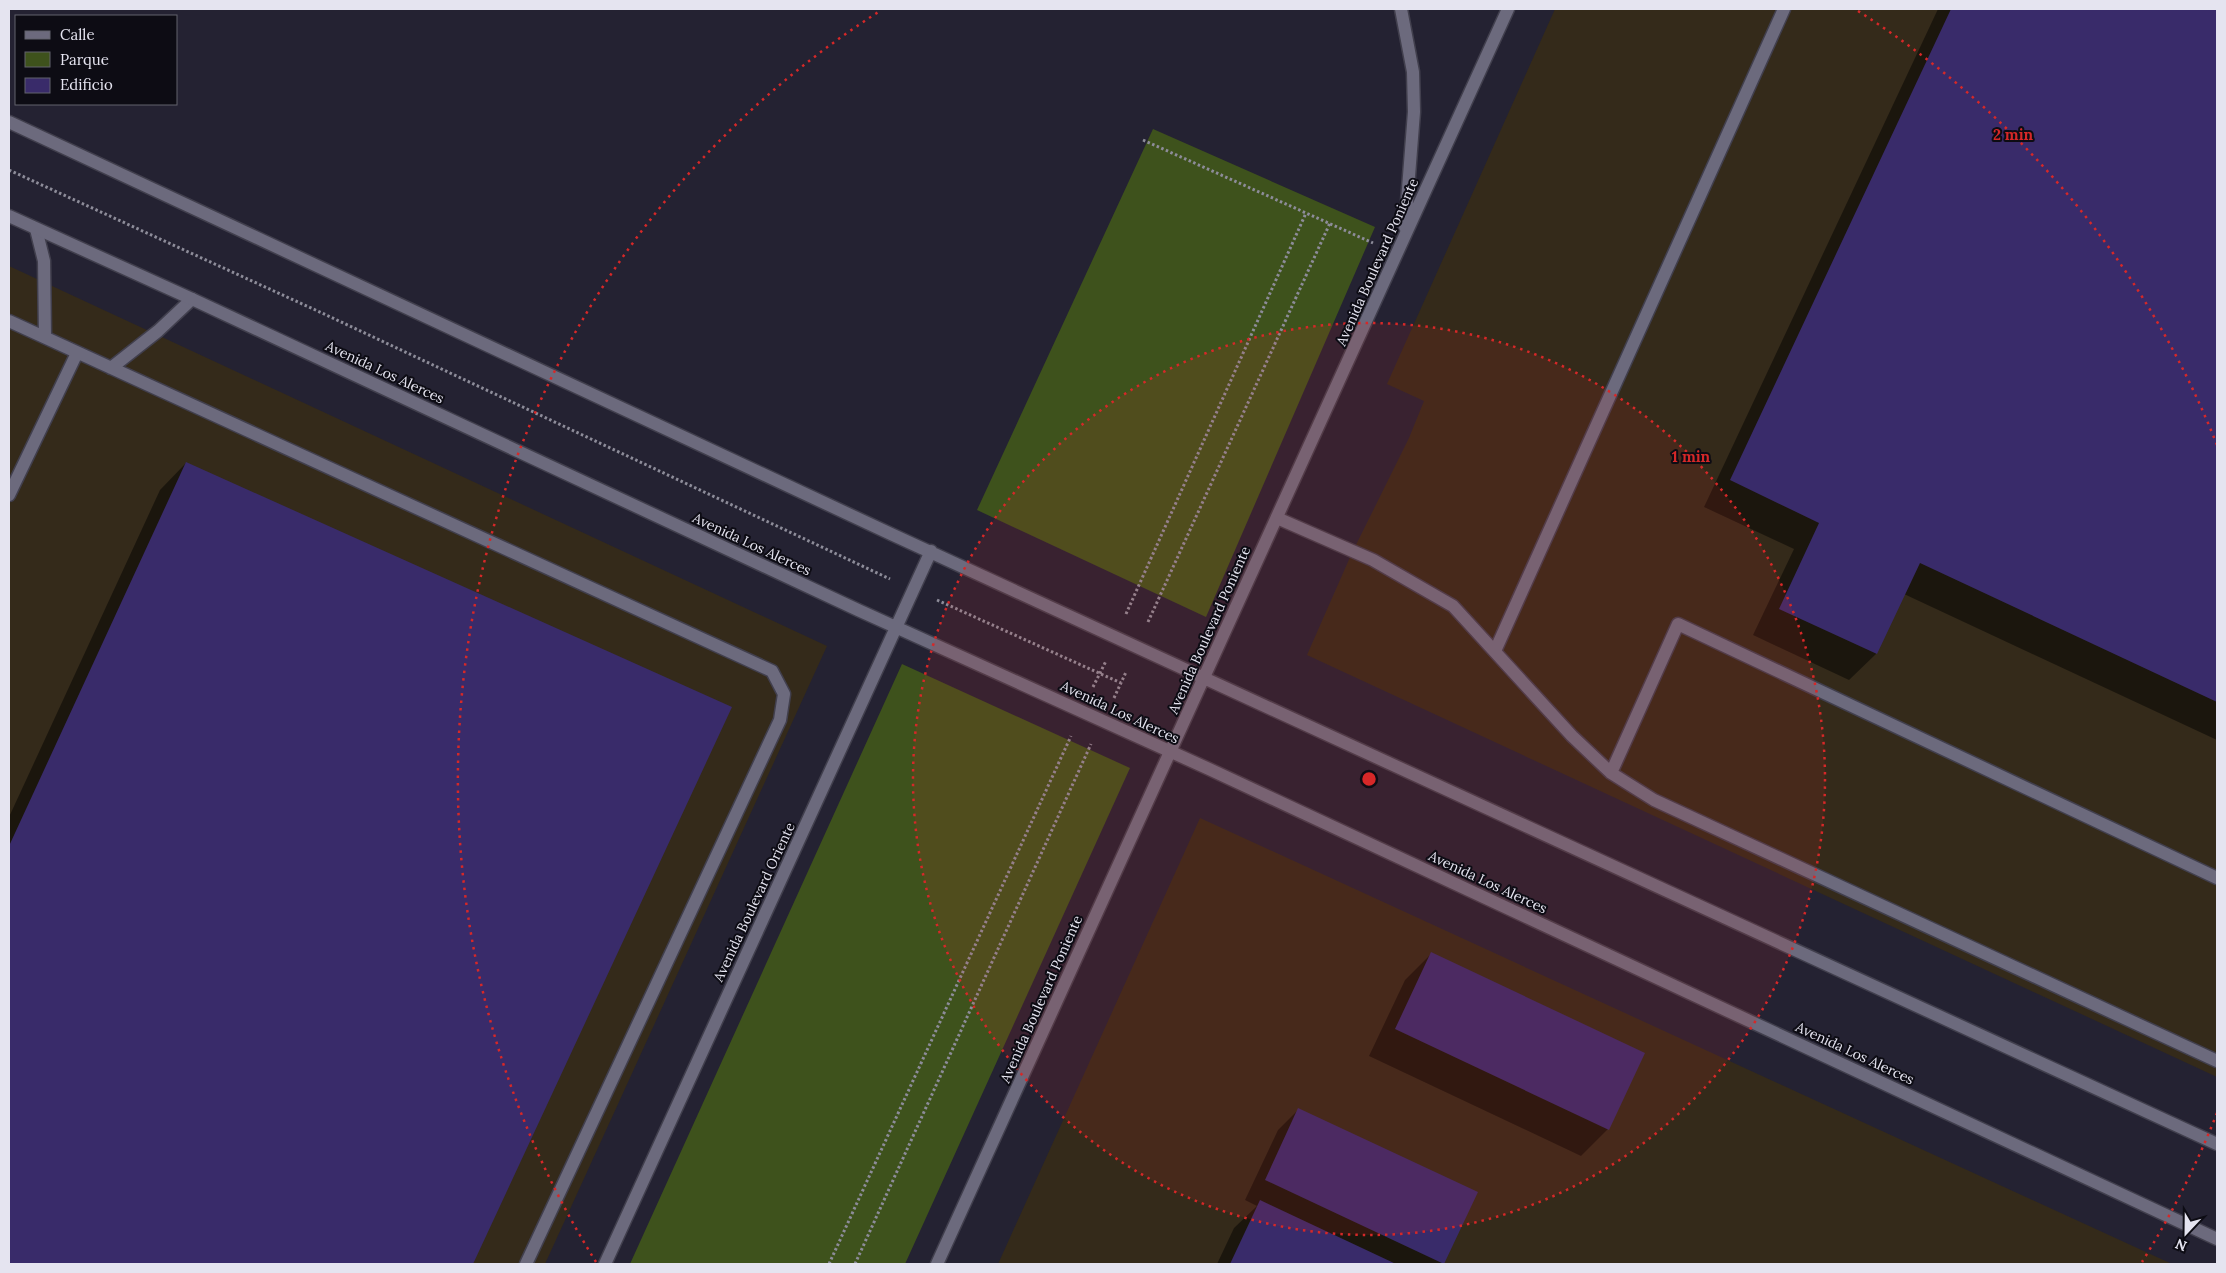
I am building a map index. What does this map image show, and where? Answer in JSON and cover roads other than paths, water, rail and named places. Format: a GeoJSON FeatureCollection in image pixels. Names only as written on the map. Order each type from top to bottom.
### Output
{"type":"FeatureCollection","features":[{"type":"Feature","properties":{"kind":"street"},"geometry":{"type":"LineString","coordinates":[[1401,9],[1413,72],[1414,112],[1405,236]]}},
{"type":"Feature","properties":{"kind":"street","name":"Avenida Boulevard Poniente"},"geometry":{"type":"LineString","coordinates":[[937,1264],[1508,9]]}},
{"type":"Feature","properties":{"kind":"street"},"geometry":{"type":"LineString","coordinates":[[1495,651],[1784,9]]}},
{"type":"Feature","properties":{"kind":"street"},"geometry":{"type":"LineString","coordinates":[[9,122],[1117,638],[2217,1144]]}},
{"type":"Feature","properties":{"kind":"street","name":"Avenida Los Alerces"},"geometry":{"type":"LineString","coordinates":[[9,216],[192,298],[896,627],[1170,751],[2217,1239]]}},
{"type":"Feature","properties":{"kind":"street"},"geometry":{"type":"LineString","coordinates":[[36,229],[44,260],[45,337]]}},
{"type":"Feature","properties":{"kind":"street"},"geometry":{"type":"LineString","coordinates":[[110,368],[158,331],[192,298]]}},
{"type":"Feature","properties":{"kind":"street"},"geometry":{"type":"LineString","coordinates":[[9,321],[772,671],[784,694],[780,720],[526,1264]]}},
{"type":"Feature","properties":{"kind":"street"},"geometry":{"type":"LineString","coordinates":[[9,495],[77,353]]}},
{"type":"Feature","properties":{"kind":"street"},"geometry":{"type":"LineString","coordinates":[[1276,518],[1373,560],[1453,606],[1572,736],[1611,773],[1654,800],[2217,1061]]}},
{"type":"Feature","properties":{"kind":"street","name":"Avenida Boulevard Oriente"},"geometry":{"type":"LineString","coordinates":[[605,1264],[930,551]]}},
{"type":"Feature","properties":{"kind":"street"},"geometry":{"type":"LineString","coordinates":[[1611,773],[1678,624],[2217,878]]}}]}
